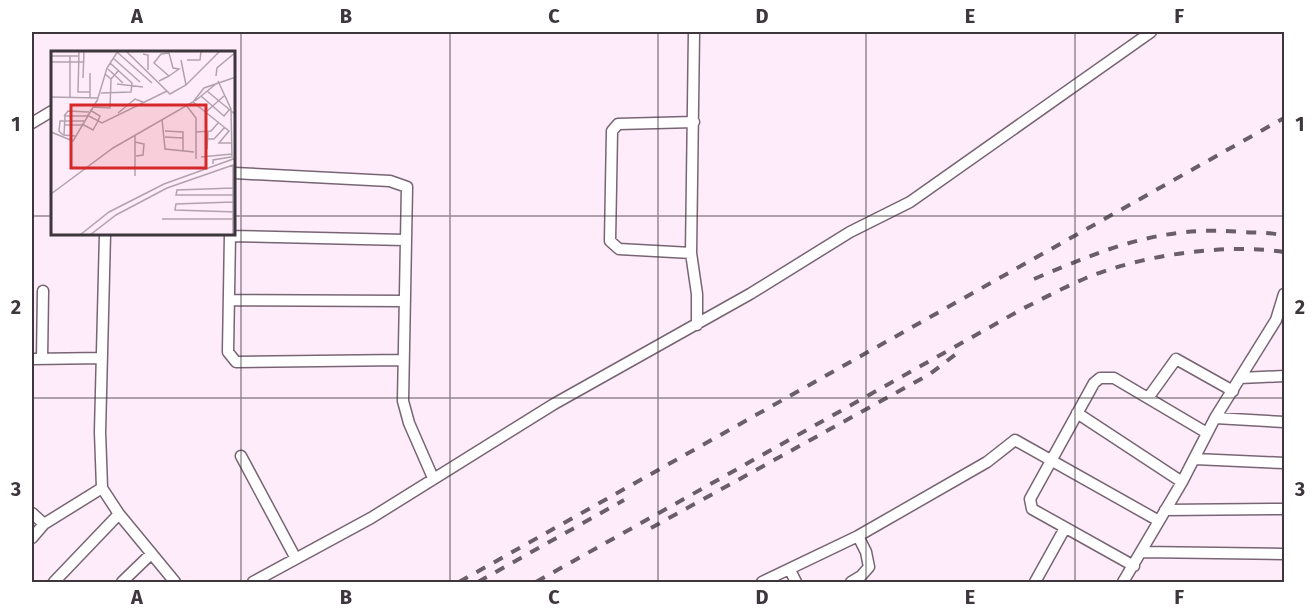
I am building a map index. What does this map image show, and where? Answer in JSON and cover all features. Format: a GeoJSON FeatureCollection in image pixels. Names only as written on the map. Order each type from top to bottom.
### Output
{"type":"FeatureCollection","features":[{"type":"Feature","properties":{"kind":"street"},"geometry":{"type":"LineString","coordinates":[[694,32],[691,253],[697,294],[697,325]]}},
{"type":"Feature","properties":{"kind":"street"},"geometry":{"type":"LineString","coordinates":[[253,582],[370,518],[554,404],[697,325],[850,232],[910,202],[1151,32]]}},
{"type":"Feature","properties":{"kind":"street"},"geometry":{"type":"LineString","coordinates":[[32,123],[51,112]]}},
{"type":"Feature","properties":{"kind":"street"},"geometry":{"type":"LineString","coordinates":[[691,253],[619,249],[610,241],[611,142],[613,126],[618,124],[694,122]]}},
{"type":"Feature","properties":{"kind":"street"},"geometry":{"type":"LineString","coordinates":[[236,173],[400,183],[407,187],[409,193],[405,240],[403,401],[409,423],[433,478]]}},
{"type":"Feature","properties":{"kind":"street"},"geometry":{"type":"LineString","coordinates":[[236,235],[405,240]]}},
{"type":"Feature","properties":{"kind":"street"},"geometry":{"type":"LineString","coordinates":[[105,236],[100,432],[102,488],[119,514],[175,582]]}},
{"type":"Feature","properties":{"kind":"street"},"geometry":{"type":"LineString","coordinates":[[230,236],[228,352],[237,362],[403,360]]}},
{"type":"Feature","properties":{"kind":"street"},"geometry":{"type":"LineString","coordinates":[[43,291],[37,359],[102,358]]}},
{"type":"Feature","properties":{"kind":"street"},"geometry":{"type":"LineString","coordinates":[[1123,582],[1195,459],[1215,418],[1280,321],[1284,294]]}},
{"type":"Feature","properties":{"kind":"street"},"geometry":{"type":"LineString","coordinates":[[229,300],[405,301]]}},
{"type":"Feature","properties":{"kind":"street"},"geometry":{"type":"LineString","coordinates":[[1148,398],[1176,359],[1233,391]]}},
{"type":"Feature","properties":{"kind":"street"},"geometry":{"type":"LineString","coordinates":[[1240,378],[1284,376]]}},
{"type":"Feature","properties":{"kind":"street"},"geometry":{"type":"LineString","coordinates":[[1134,566],[1032,509],[1030,504],[1077,413],[1100,378],[1114,378],[1207,433]]}},
{"type":"Feature","properties":{"kind":"street"},"geometry":{"type":"LineString","coordinates":[[1077,413],[1182,482]]}},
{"type":"Feature","properties":{"kind":"street"},"geometry":{"type":"LineString","coordinates":[[1215,418],[1284,422]]}},
{"type":"Feature","properties":{"kind":"street"},"geometry":{"type":"LineString","coordinates":[[762,582],[858,536],[987,462],[1015,440],[1159,521]]}},
{"type":"Feature","properties":{"kind":"street"},"geometry":{"type":"LineString","coordinates":[[241,456],[295,557]]}},
{"type":"Feature","properties":{"kind":"street"},"geometry":{"type":"LineString","coordinates":[[1195,459],[1284,463]]}},
{"type":"Feature","properties":{"kind":"street"},"geometry":{"type":"LineString","coordinates":[[32,538],[44,524],[102,488]]}},
{"type":"Feature","properties":{"kind":"street"},"geometry":{"type":"LineString","coordinates":[[1165,510],[1284,509]]}},
{"type":"Feature","properties":{"kind":"street"},"geometry":{"type":"LineString","coordinates":[[32,513],[44,524]]}},
{"type":"Feature","properties":{"kind":"street"},"geometry":{"type":"LineString","coordinates":[[54,582],[119,514]]}},
{"type":"Feature","properties":{"kind":"street"},"geometry":{"type":"LineString","coordinates":[[1035,582],[1065,528]]}},
{"type":"Feature","properties":{"kind":"street"},"geometry":{"type":"LineString","coordinates":[[851,582],[869,567],[866,552],[858,536]]}},
{"type":"Feature","properties":{"kind":"street"},"geometry":{"type":"LineString","coordinates":[[1142,552],[1284,554]]}},
{"type":"Feature","properties":{"kind":"street"},"geometry":{"type":"LineString","coordinates":[[122,582],[152,554]]}},
{"type":"Feature","properties":{"kind":"street"},"geometry":{"type":"LineString","coordinates":[[790,570],[796,582]]}},
{"type":"Feature","properties":{"kind":"railway"},"geometry":{"type":"LineString","coordinates":[[459,582],[1284,118]]}},
{"type":"Feature","properties":{"kind":"railway"},"geometry":{"type":"LineString","coordinates":[[1034,279],[1111,249],[1161,236],[1214,231],[1269,233],[1284,236]]}},
{"type":"Feature","properties":{"kind":"railway"},"geometry":{"type":"LineString","coordinates":[[536,582],[1024,308],[1078,281],[1132,263],[1184,253],[1236,249],[1284,252]]}},
{"type":"Feature","properties":{"kind":"railway"},"geometry":{"type":"LineString","coordinates":[[651,528],[930,374],[956,354]]}},
{"type":"Feature","properties":{"kind":"railway"},"geometry":{"type":"LineString","coordinates":[[478,582],[624,500]]}}]}
